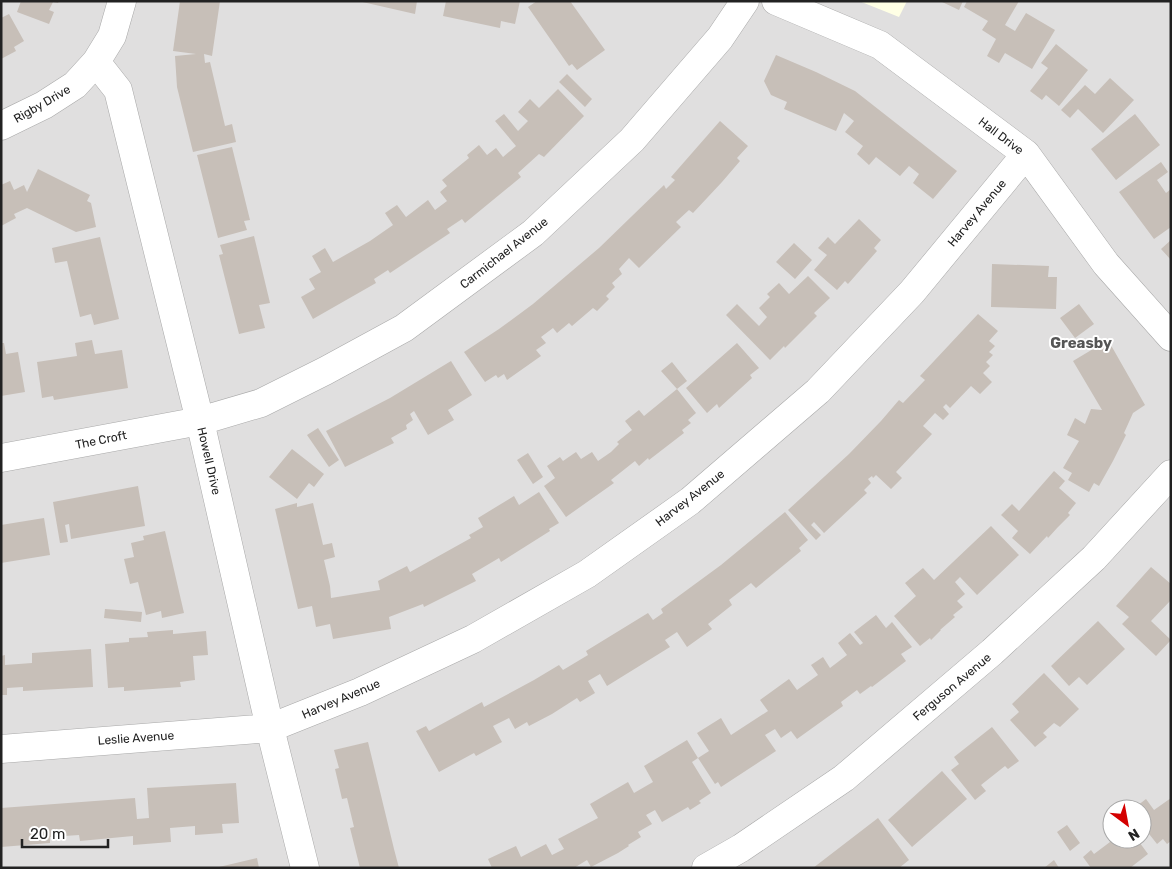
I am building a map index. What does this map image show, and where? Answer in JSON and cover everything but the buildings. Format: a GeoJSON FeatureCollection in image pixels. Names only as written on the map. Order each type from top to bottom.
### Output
{"type":"FeatureCollection","features":[{"type":"Feature","properties":{"kind":"street","name":"Rigby Drive"},"geometry":{"type":"LineString","coordinates":[[1,126],[44,105],[75,84],[96,62],[112,36],[122,1]]}},
{"type":"Feature","properties":{"kind":"street","name":"Carmichael Avenue"},"geometry":{"type":"LineString","coordinates":[[200,421],[261,403],[404,328],[533,233],[632,140],[720,38],[745,1]]}},
{"type":"Feature","properties":{"kind":"street","name":"Hall Drive"},"geometry":{"type":"LineString","coordinates":[[776,1],[880,44],[1026,154],[1106,264],[1171,337]]}},
{"type":"Feature","properties":{"kind":"street","name":"Howell Drive"},"geometry":{"type":"LineString","coordinates":[[96,62],[118,90],[200,421],[270,728],[305,868]]}},
{"type":"Feature","properties":{"kind":"street","name":"Harvey Avenue"},"geometry":{"type":"LineString","coordinates":[[270,728],[360,692],[473,639],[586,574],[690,501],[818,391],[912,292],[1026,154]]}},
{"type":"Feature","properties":{"kind":"street","name":"The Croft"},"geometry":{"type":"LineString","coordinates":[[1,458],[200,421]]}},
{"type":"Feature","properties":{"kind":"street","name":"Ferguson Avenue"},"geometry":{"type":"LineString","coordinates":[[706,868],[741,848],[844,778],[985,658],[1094,558],[1171,474]]}},
{"type":"Feature","properties":{"kind":"street","name":"Leslie Avenue"},"geometry":{"type":"LineString","coordinates":[[1,748],[270,728]]}},
{"type":"Feature","properties":{"kind":"shaded area"},"geometry":{"type":"Polygon","coordinates":[[[1,1],[1171,1],[1171,868],[1,868],[1,1]]]}},
{"type":"Feature","properties":{"kind":"shaded area"},"geometry":{"type":"Polygon","coordinates":[[[859,1],[907,1],[899,17],[859,1]]]}},
{"type":"Feature","properties":{"kind":"district","name":"Greasby"},"geometry":{"type":"Point","coordinates":[1081,343]}}]}
